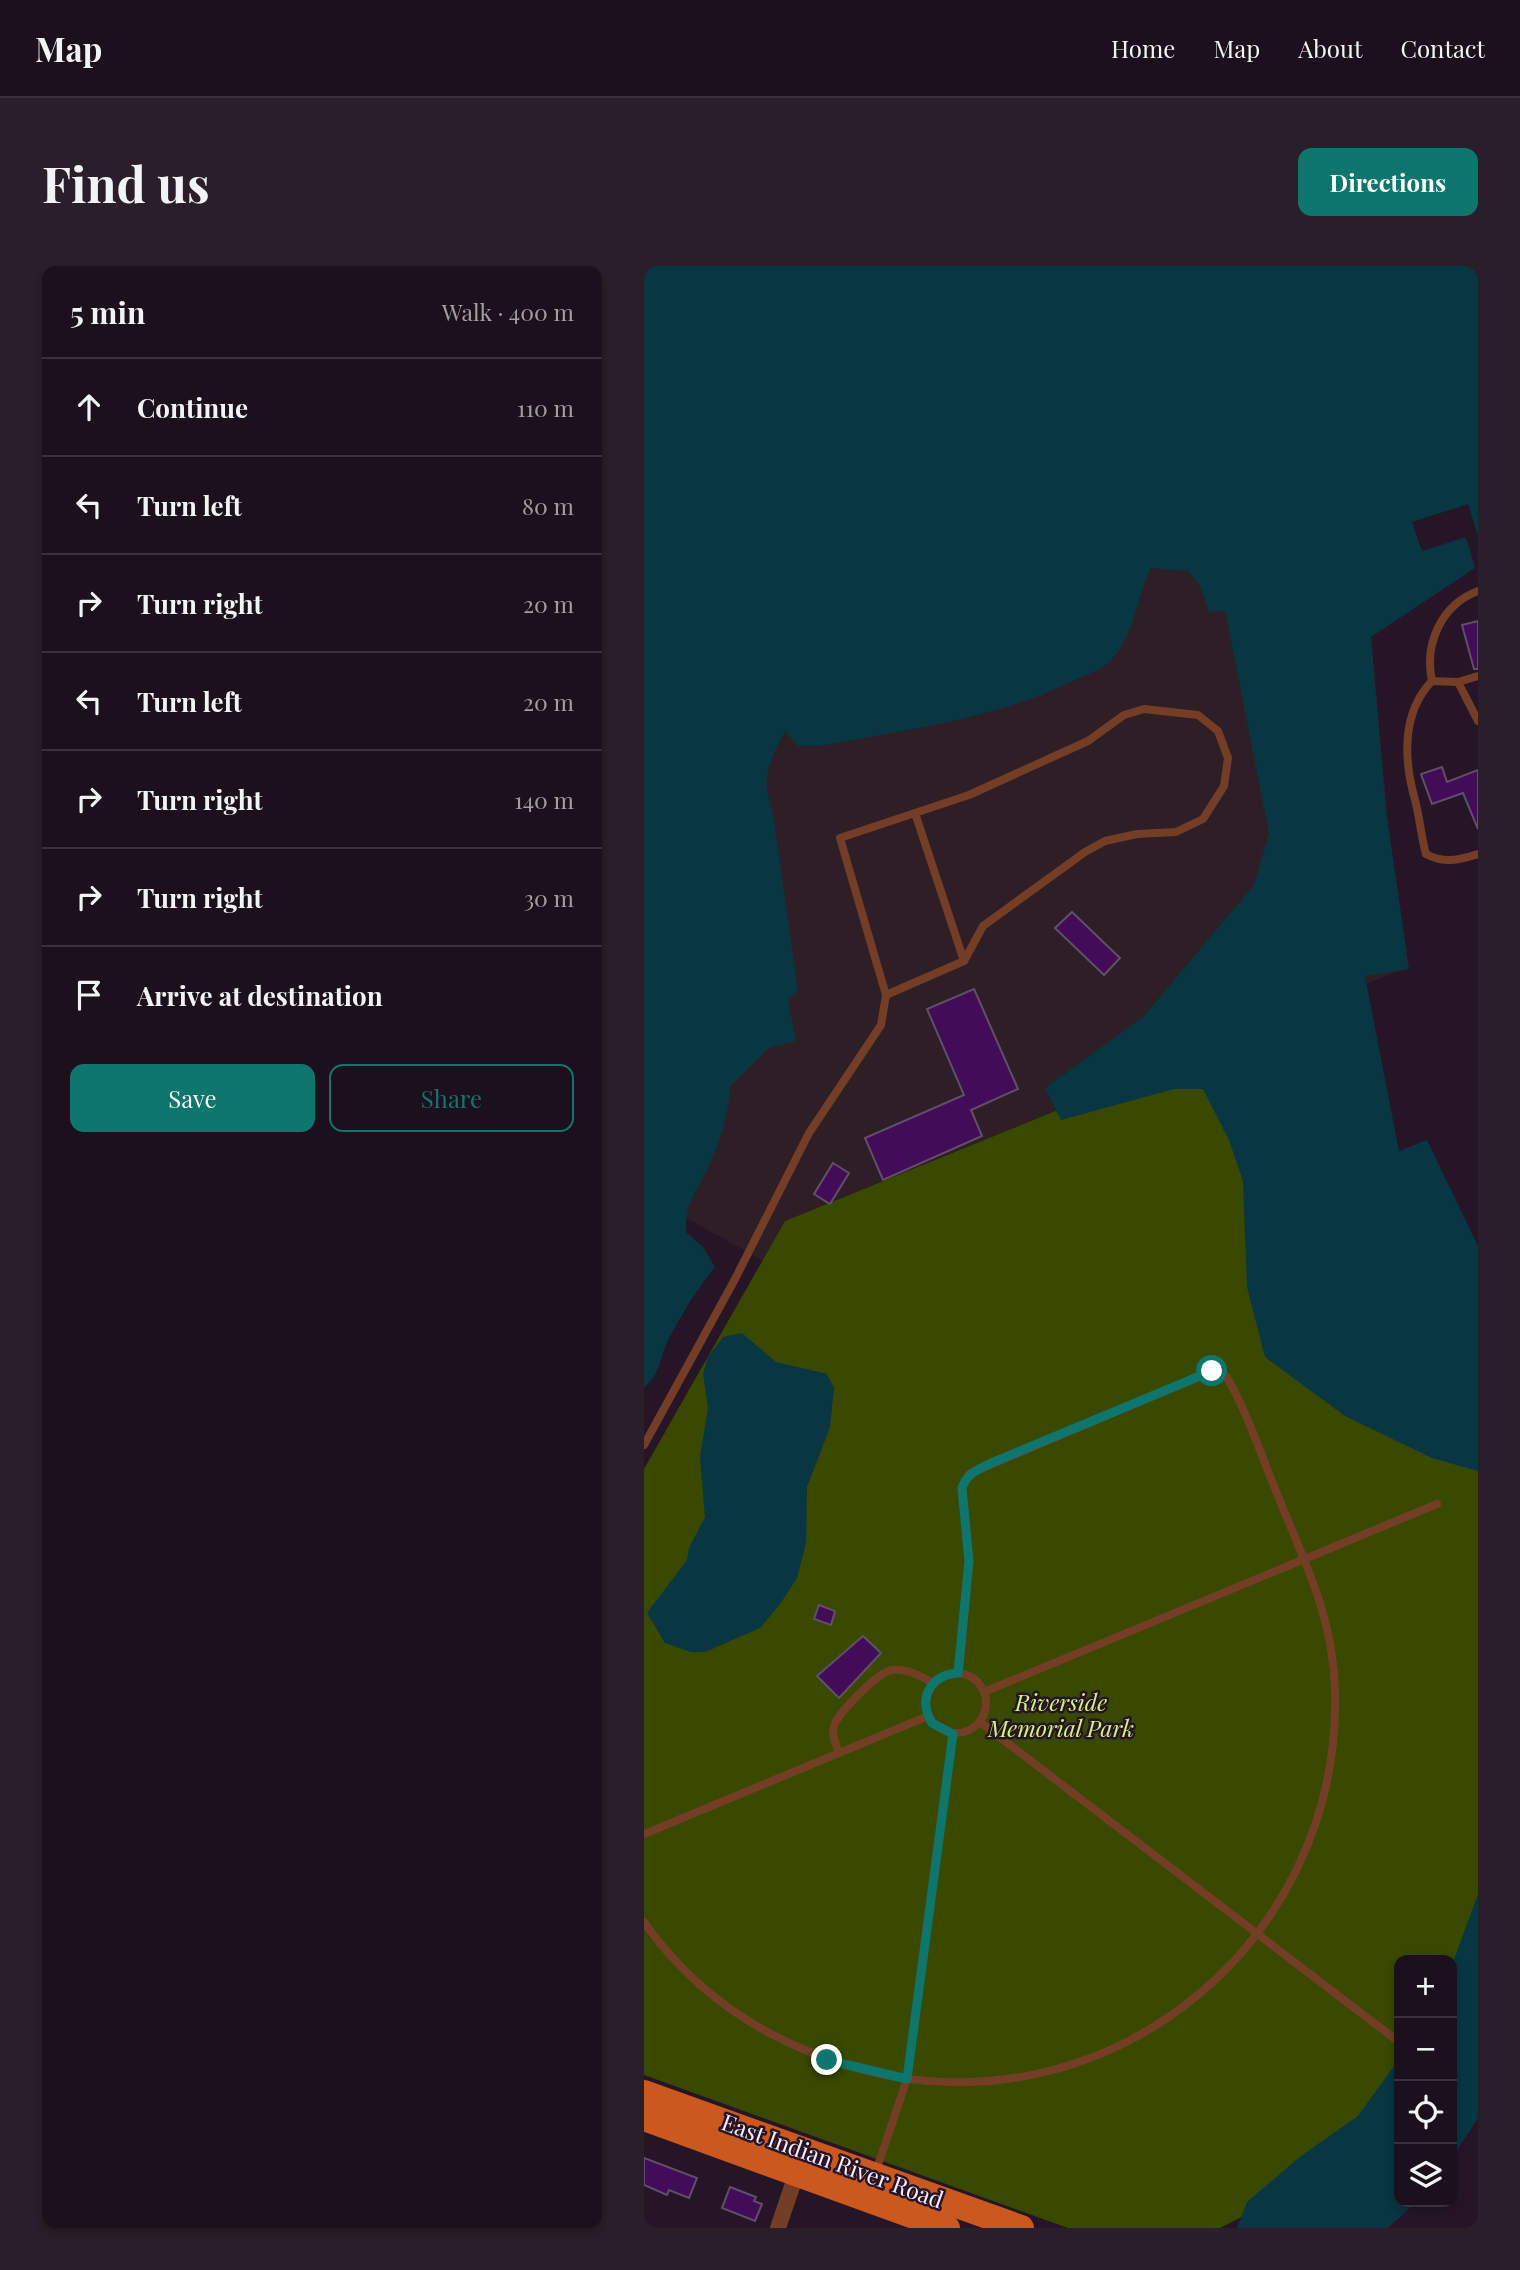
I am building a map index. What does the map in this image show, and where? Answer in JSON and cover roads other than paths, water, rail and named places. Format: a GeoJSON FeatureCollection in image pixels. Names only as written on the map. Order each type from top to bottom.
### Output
{"type":"FeatureCollection","features":[{"type":"Feature","properties":{"kind":"main road","name":"East Indian River Road"},"geometry":{"type":"LineString","coordinates":[[644,2093],[947,2228]]}},
{"type":"Feature","properties":{"kind":"main road","name":"East Indian River Road"},"geometry":{"type":"LineString","coordinates":[[644,2118],[800,2162],[875,2175],[977,2220],[1021,2228]]}},
{"type":"Feature","properties":{"kind":"street"},"geometry":{"type":"LineString","coordinates":[[778,2228],[800,2162]]}},
{"type":"Feature","properties":{"kind":"lane"},"geometry":{"type":"LineString","coordinates":[[1432,681],[1429,648],[1436,629],[1457,604],[1478,591]]}},
{"type":"Feature","properties":{"kind":"lane"},"geometry":{"type":"LineString","coordinates":[[1478,676],[1458,682],[1432,681],[1424,689],[1408,734],[1406,767],[1426,854],[1439,861],[1460,860],[1478,853]]}},
{"type":"Feature","properties":{"kind":"lane"},"geometry":{"type":"LineString","coordinates":[[1458,682],[1478,721]]}},
{"type":"Feature","properties":{"kind":"lane"},"geometry":{"type":"LineString","coordinates":[[644,1445],[734,1281],[809,1133],[881,1025],[886,995],[840,838],[969,795],[1088,741],[1124,715],[1144,709],[1198,715],[1218,731],[1228,758],[1224,786],[1203,819],[1175,832],[1136,834],[1105,841],[1085,852],[982,926],[964,961],[886,995]]}},
{"type":"Feature","properties":{"kind":"lane"},"geometry":{"type":"LineString","coordinates":[[915,813],[964,961]]}},
{"type":"Feature","properties":{"kind":"lane"},"geometry":{"type":"LineString","coordinates":[[644,1922],[675,1961],[705,1990],[765,2032],[827,2060],[907,2079],[965,2084],[1046,2073],[1094,2056],[1145,2033],[1213,1984],[1258,1933],[1288,1886],[1306,1849],[1320,1812],[1332,1749],[1335,1691],[1325,1618],[1306,1557],[1228,1380],[1220,1373],[1212,1371],[970,1474],[962,1488],[969,1561],[958,1673]]}},
{"type":"Feature","properties":{"kind":"lane"},"geometry":{"type":"LineString","coordinates":[[984,1692],[1437,1504]]}},
{"type":"Feature","properties":{"kind":"lane"},"geometry":{"type":"LineString","coordinates":[[839,1752],[833,1728],[837,1718],[876,1677],[892,1669],[907,1671],[933,1684]]}},
{"type":"Feature","properties":{"kind":"lane"},"geometry":{"type":"LineString","coordinates":[[958,1673],[974,1679],[984,1692],[987,1702],[980,1722],[963,1733],[953,1734],[938,1728],[928,1716],[926,1699],[933,1684],[940,1677],[958,1673]]}},
{"type":"Feature","properties":{"kind":"lane"},"geometry":{"type":"LineString","coordinates":[[644,1834],[928,1716]]}},
{"type":"Feature","properties":{"kind":"lane"},"geometry":{"type":"LineString","coordinates":[[980,1722],[1394,2038]]}},
{"type":"Feature","properties":{"kind":"lane"},"geometry":{"type":"LineString","coordinates":[[875,2175],[907,2079],[953,1734]]}},
{"type":"Feature","properties":{"kind":"water"},"geometry":{"type":"Polygon","coordinates":[[[644,266],[1478,266],[1478,536],[1468,504],[1412,522],[1422,551],[1466,537],[1475,568],[1371,637],[1386,810],[1409,969],[1365,976],[1399,1151],[1427,1140],[1478,1246],[1478,1471],[1432,1458],[1345,1416],[1265,1357],[1247,1287],[1243,1181],[1229,1140],[1203,1089],[1174,1089],[1061,1120],[1045,1088],[1143,1017],[1254,885],[1269,833],[1225,611],[1209,612],[1200,586],[1188,571],[1151,568],[1129,630],[1117,654],[1101,668],[1049,692],[1017,704],[953,721],[822,746],[798,746],[785,731],[768,770],[767,789],[773,813],[798,990],[788,1000],[796,1041],[769,1048],[730,1087],[721,1134],[690,1203],[686,1221],[686,1232],[703,1247],[715,1267],[680,1319],[653,1378],[644,1387],[644,266]]]}},
{"type":"Feature","properties":{"kind":"water"},"geometry":{"type":"Polygon","coordinates":[[[742,1333],[776,1362],[827,1374],[834,1388],[830,1427],[807,1487],[806,1543],[797,1578],[760,1628],[705,1652],[691,1652],[665,1643],[647,1613],[687,1560],[689,1548],[705,1517],[700,1457],[708,1408],[703,1374],[708,1357],[723,1337],[742,1333]]]}},
{"type":"Feature","properties":{"kind":"water"},"geometry":{"type":"Polygon","coordinates":[[[1478,1894],[1478,2118],[1457,2150],[1457,1955],[1478,1894]]]}},
{"type":"Feature","properties":{"kind":"water"},"geometry":{"type":"Polygon","coordinates":[[[1394,2066],[1394,2207],[1411,2207],[1388,2228],[1237,2228],[1247,2202],[1301,2156],[1358,2116],[1394,2066]]]}},
{"type":"Feature","properties":{"kind":"park label","name":"Riverside Memorial Park"},"geometry":{"type":"Point","coordinates":[1061,1714]}}]}
